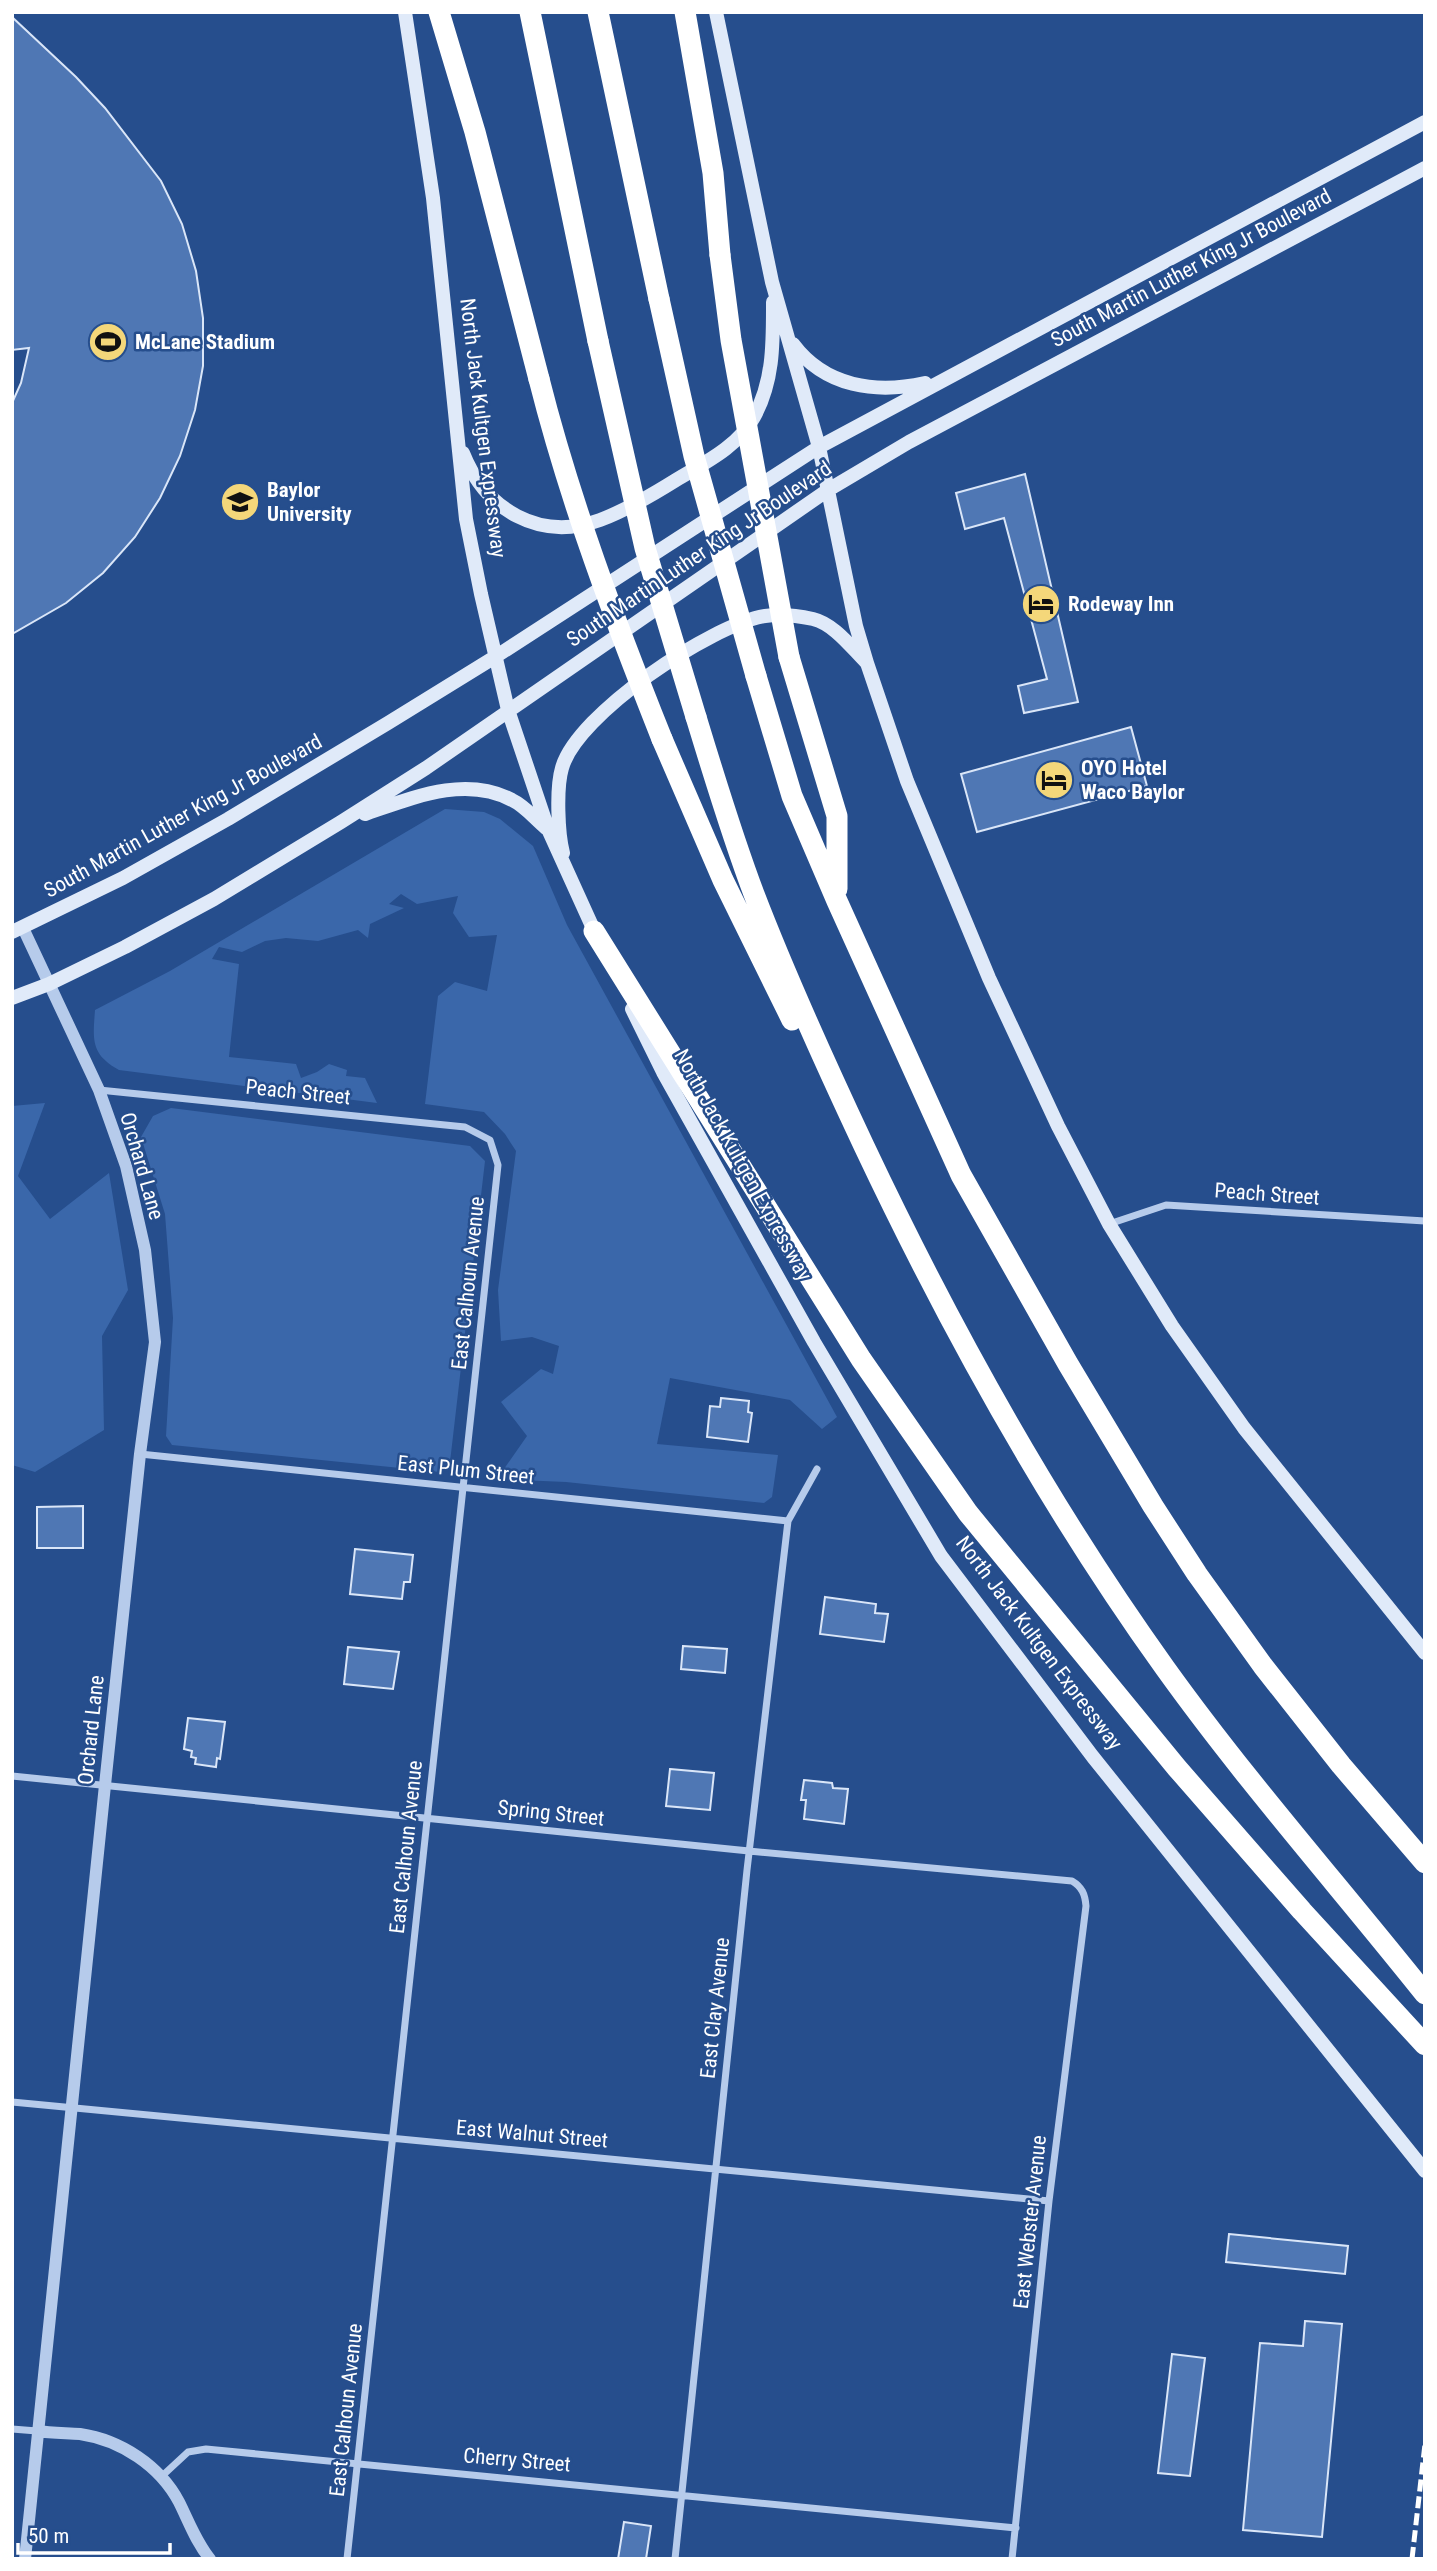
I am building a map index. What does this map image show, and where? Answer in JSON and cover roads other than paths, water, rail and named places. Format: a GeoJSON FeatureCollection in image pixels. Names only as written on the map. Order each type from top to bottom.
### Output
{"type":"FeatureCollection","features":[{"type":"Feature","properties":{"kind":"highway"},"geometry":{"type":"LineString","coordinates":[[439,12],[475,132],[566,475],[611,610],[662,739],[723,880],[789,1014],[998,1410],[1113,1590],[1190,1700],[1425,1994]]}},
{"type":"Feature","properties":{"kind":"highway"},"geometry":{"type":"LineString","coordinates":[[530,12],[598,341],[645,548],[716,785],[754,893],[794,992],[902,1226]]}},
{"type":"Feature","properties":{"kind":"highway"},"geometry":{"type":"LineString","coordinates":[[598,12],[694,456],[792,796],[837,901],[961,1175],[1068,1364],[1153,1506],[1197,1574],[1263,1666],[1341,1765],[1425,1863]]}},
{"type":"Feature","properties":{"kind":"highway"},"geometry":{"type":"LineString","coordinates":[[685,12],[713,173],[731,340],[789,657],[837,816],[837,901]]}},
{"type":"Feature","properties":{"kind":"highway"},"geometry":{"type":"LineString","coordinates":[[594,931],[861,1359],[968,1513],[1107,1686],[1177,1768],[1302,1911],[1425,2045]]}},
{"type":"Feature","properties":{"kind":"main road","name":"North Jack Kultgen Expressway"},"geometry":{"type":"LineString","coordinates":[[405,12],[433,198],[466,519],[508,710],[548,829],[577,896],[663,1072],[814,1342],[941,1556],[1093,1757],[1425,2171]]}},
{"type":"Feature","properties":{"kind":"main road"},"geometry":{"type":"LineString","coordinates":[[716,12],[772,282],[819,447],[856,626],[907,781],[989,978],[1058,1126],[1109,1224],[1172,1326],[1244,1428],[1425,1653]]}},
{"type":"Feature","properties":{"kind":"main road","name":"South Martin Luther King Jr Boulevard"},"geometry":{"type":"LineString","coordinates":[[18,930],[123,878],[228,819],[495,657],[819,447],[1425,121]]}},
{"type":"Feature","properties":{"kind":"main road","name":"South Martin Luther King Jr Boulevard"},"geometry":{"type":"LineString","coordinates":[[12,998],[49,984],[125,947],[214,899],[341,822],[426,768],[828,490],[941,424],[1425,167]]}},
{"type":"Feature","properties":{"kind":"main road"},"geometry":{"type":"LineString","coordinates":[[456,435],[470,470],[485,493],[506,510],[532,523],[558,527],[599,520],[645,499],[716,456],[734,441],[753,419],[763,396],[773,357],[772,282]]}},
{"type":"Feature","properties":{"kind":"main road"},"geometry":{"type":"LineString","coordinates":[[789,339],[815,368],[861,387],[906,387],[944,379]]}},
{"type":"Feature","properties":{"kind":"main road"},"geometry":{"type":"LineString","coordinates":[[577,896],[562,849],[558,814],[562,768],[579,736],[617,699],[694,646],[735,626],[765,616],[815,619],[838,634],[867,663]]}},
{"type":"Feature","properties":{"kind":"main road"},"geometry":{"type":"LineString","coordinates":[[341,822],[427,794],[463,788],[487,789],[514,801],[548,829]]}},
{"type":"Feature","properties":{"kind":"street","name":"Orchard Lane"},"geometry":{"type":"LineString","coordinates":[[18,930],[49,984],[99,1090],[126,1166],[145,1250],[155,1342],[140,1454],[25,2559]]}},
{"type":"Feature","properties":{"kind":"street","name":"Peach Street"},"geometry":{"type":"LineString","coordinates":[[99,1090],[465,1127],[491,1140]]}},
{"type":"Feature","properties":{"kind":"street","name":"East Calhoun Avenue"},"geometry":{"type":"LineString","coordinates":[[347,2559],[498,1165],[491,1140]]}},
{"type":"Feature","properties":{"kind":"street","name":"Peach Street"},"geometry":{"type":"LineString","coordinates":[[1109,1224],[1166,1205],[1425,1221]]}},
{"type":"Feature","properties":{"kind":"street","name":"East Plum Street"},"geometry":{"type":"LineString","coordinates":[[140,1454],[788,1521]]}},
{"type":"Feature","properties":{"kind":"street","name":"East Clay Avenue"},"geometry":{"type":"LineString","coordinates":[[675,2559],[788,1521],[817,1469]]}},
{"type":"Feature","properties":{"kind":"street","name":"Spring Street"},"geometry":{"type":"LineString","coordinates":[[12,1776],[750,1852],[1072,1881],[1082,1891]]}},
{"type":"Feature","properties":{"kind":"street","name":"East Webster Avenue"},"geometry":{"type":"LineString","coordinates":[[1012,2559],[1049,2201],[1086,1906],[1082,1891]]}},
{"type":"Feature","properties":{"kind":"street","name":"East Walnut Street"},"geometry":{"type":"LineString","coordinates":[[12,2102],[1049,2201]]}},
{"type":"Feature","properties":{"kind":"street"},"geometry":{"type":"LineString","coordinates":[[12,2429],[80,2434],[126,2449],[162,2477],[210,2559]]}},
{"type":"Feature","properties":{"kind":"street","name":"Cherry Street"},"geometry":{"type":"LineString","coordinates":[[162,2477],[188,2452],[206,2449],[1016,2528]]}},
{"type":"Feature","properties":{"kind":"railway"},"geometry":{"type":"LineString","coordinates":[[1412,2559],[1425,2444]]}},
{"type":"Feature","properties":{"kind":"place","name":"McLane Stadium"},"geometry":{"type":"Point","coordinates":[108,342]}},
{"type":"Feature","properties":{"kind":"place","name":"Baylor University"},"geometry":{"type":"Point","coordinates":[240,502]}},
{"type":"Feature","properties":{"kind":"place","name":"Rodeway Inn"},"geometry":{"type":"Point","coordinates":[1041,604]}},
{"type":"Feature","properties":{"kind":"place","name":"OYO Hotel Waco Baylor"},"geometry":{"type":"Point","coordinates":[1054,780]}}]}
